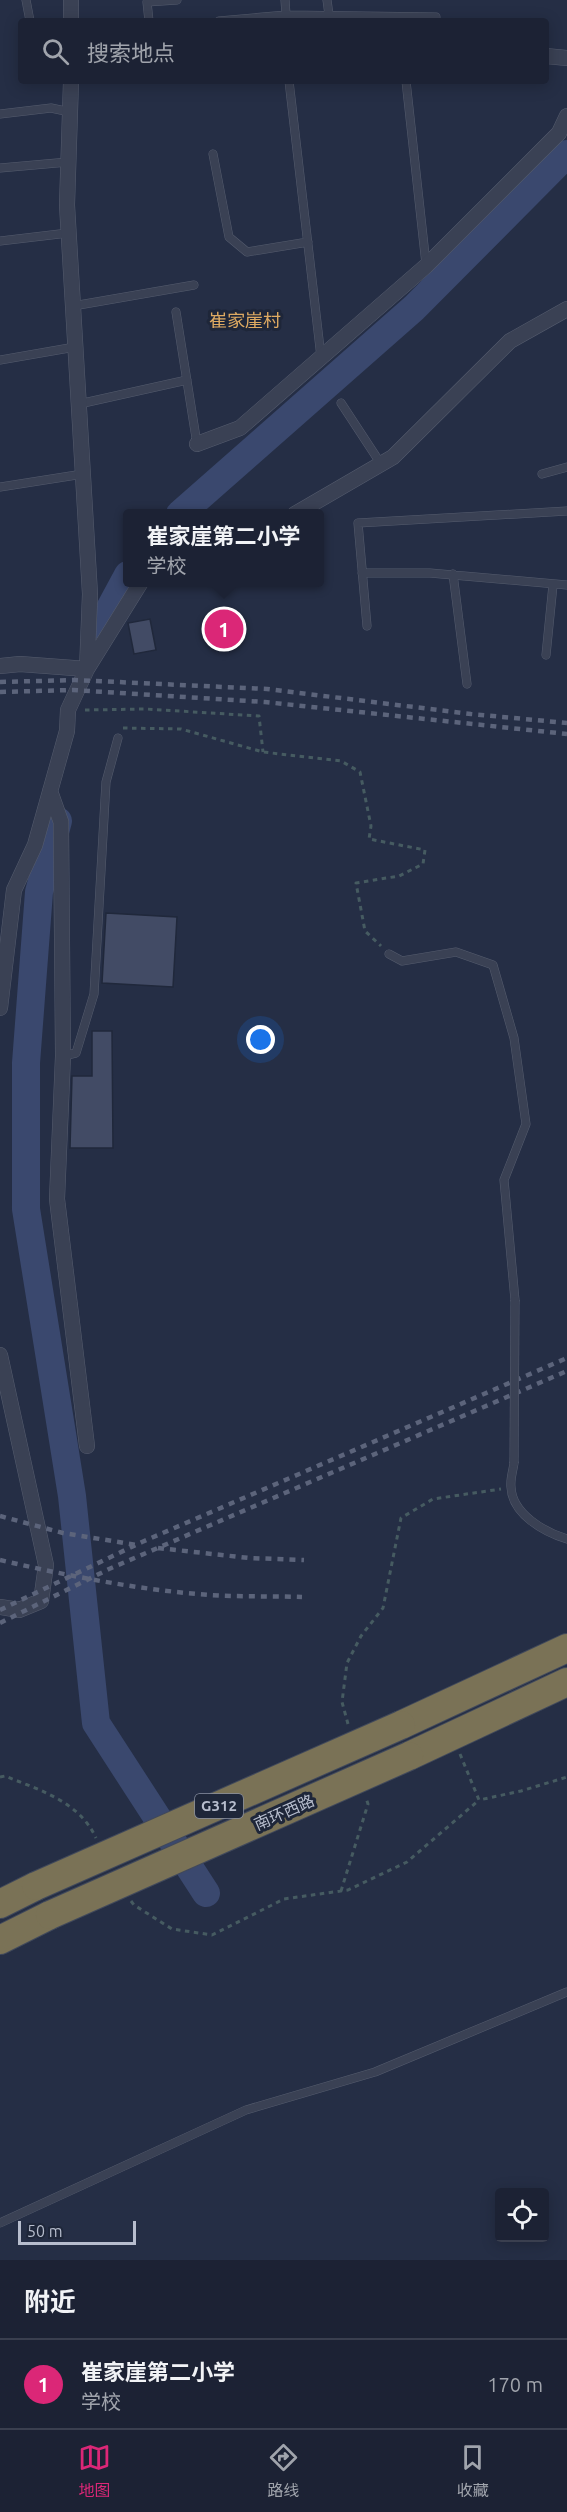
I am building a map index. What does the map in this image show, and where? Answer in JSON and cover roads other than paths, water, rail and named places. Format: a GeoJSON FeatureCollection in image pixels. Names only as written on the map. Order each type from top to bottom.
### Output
{"type":"FeatureCollection","features":[{"type":"Feature","properties":{"kind":"highway","name":"南环西路"},"geometry":{"type":"LineString","coordinates":[[0,1904],[401,1725],[567,1648]]}},
{"type":"Feature","properties":{"kind":"highway","name":"南环西路"},"geometry":{"type":"LineString","coordinates":[[0,1940],[50,1915],[409,1756],[567,1682]]}},
{"type":"Feature","properties":{"kind":"street"},"geometry":{"type":"LineString","coordinates":[[71,0],[71,18]]}},
{"type":"Feature","properties":{"kind":"street"},"geometry":{"type":"LineString","coordinates":[[549,56],[567,58]]}},
{"type":"Feature","properties":{"kind":"street"},"geometry":{"type":"LineString","coordinates":[[71,84],[68,233],[90,594],[87,669]]}},
{"type":"Feature","properties":{"kind":"street"},"geometry":{"type":"LineString","coordinates":[[197,444],[240,429],[426,266],[559,133],[567,116]]}},
{"type":"Feature","properties":{"kind":"street"},"geometry":{"type":"LineString","coordinates":[[303,509],[393,457],[510,342],[567,309]]}},
{"type":"Feature","properties":{"kind":"street"},"geometry":{"type":"LineString","coordinates":[[0,1008],[7,892],[35,845],[67,731],[68,710],[87,669],[138,587]]}},
{"type":"Feature","properties":{"kind":"street"},"geometry":{"type":"LineString","coordinates":[[0,666],[20,664],[87,669]]}},
{"type":"Feature","properties":{"kind":"street"},"geometry":{"type":"LineString","coordinates":[[50,791],[61,822],[63,1056],[57,1199],[87,1446]]}},
{"type":"Feature","properties":{"kind":"street"},"geometry":{"type":"LineString","coordinates":[[0,1356],[46,1565],[41,1601],[19,1610],[0,1607]]}},
{"type":"Feature","properties":{"kind":"lane"},"geometry":{"type":"LineString","coordinates":[[26,0],[29,18]]}},
{"type":"Feature","properties":{"kind":"lane"},"geometry":{"type":"LineString","coordinates":[[149,18],[147,2],[177,0]]}},
{"type":"Feature","properties":{"kind":"lane"},"geometry":{"type":"LineString","coordinates":[[285,0],[286,15]]}},
{"type":"Feature","properties":{"kind":"lane"},"geometry":{"type":"LineString","coordinates":[[327,0],[329,15]]}},
{"type":"Feature","properties":{"kind":"lane"},"geometry":{"type":"LineString","coordinates":[[252,18],[286,15],[436,17]]}},
{"type":"Feature","properties":{"kind":"lane"},"geometry":{"type":"LineString","coordinates":[[289,84],[322,358]]}},
{"type":"Feature","properties":{"kind":"lane"},"geometry":{"type":"LineString","coordinates":[[406,84],[426,266]]}},
{"type":"Feature","properties":{"kind":"lane"},"geometry":{"type":"LineString","coordinates":[[0,114],[51,108],[70,112]]}},
{"type":"Feature","properties":{"kind":"lane"},"geometry":{"type":"LineString","coordinates":[[213,154],[230,237],[247,252],[308,242]]}},
{"type":"Feature","properties":{"kind":"lane"},"geometry":{"type":"LineString","coordinates":[[0,168],[68,162]]}},
{"type":"Feature","properties":{"kind":"lane"},"geometry":{"type":"LineString","coordinates":[[0,241],[68,233]]}},
{"type":"Feature","properties":{"kind":"lane"},"geometry":{"type":"LineString","coordinates":[[73,306],[194,285]]}},
{"type":"Feature","properties":{"kind":"lane"},"geometry":{"type":"LineString","coordinates":[[176,312],[197,444]]}},
{"type":"Feature","properties":{"kind":"lane"},"geometry":{"type":"LineString","coordinates":[[0,360],[75,347]]}},
{"type":"Feature","properties":{"kind":"lane"},"geometry":{"type":"LineString","coordinates":[[79,404],[187,380]]}},
{"type":"Feature","properties":{"kind":"lane"},"geometry":{"type":"LineString","coordinates":[[341,403],[381,464]]}},
{"type":"Feature","properties":{"kind":"lane"},"geometry":{"type":"LineString","coordinates":[[542,474],[567,467]]}},
{"type":"Feature","properties":{"kind":"lane"},"geometry":{"type":"LineString","coordinates":[[0,487],[83,474]]}},
{"type":"Feature","properties":{"kind":"lane"},"geometry":{"type":"LineString","coordinates":[[367,626],[358,523],[567,511]]}},
{"type":"Feature","properties":{"kind":"lane"},"geometry":{"type":"LineString","coordinates":[[362,573],[453,574],[567,585]]}},
{"type":"Feature","properties":{"kind":"lane"},"geometry":{"type":"LineString","coordinates":[[453,574],[466,684]]}},
{"type":"Feature","properties":{"kind":"lane"},"geometry":{"type":"LineString","coordinates":[[546,656],[553,585]]}},
{"type":"Feature","properties":{"kind":"lane"},"geometry":{"type":"LineString","coordinates":[[63,1056],[75,1053],[94,994],[106,782],[118,738]]}},
{"type":"Feature","properties":{"kind":"lane"},"geometry":{"type":"LineString","coordinates":[[389,954],[402,961],[456,952],[493,965],[514,1038],[526,1124],[504,1180],[515,1300],[514,1463],[511,1487],[514,1500],[521,1512],[547,1531],[567,1539]]}},
{"type":"Feature","properties":{"kind":"lane"},"geometry":{"type":"LineString","coordinates":[[0,2223],[246,2110],[375,2072],[567,1992]]}},
{"type":"Feature","properties":{"kind":"waterway"},"geometry":{"type":"LineString","coordinates":[[186,509],[414,308],[567,154]]}},
{"type":"Feature","properties":{"kind":"waterway"},"geometry":{"type":"LineString","coordinates":[[101,625],[123,584]]}},
{"type":"Feature","properties":{"kind":"waterway"},"geometry":{"type":"LineString","coordinates":[[58,821],[39,892],[26,1063],[26,1209],[72,1496],[96,1723],[206,1893]]}},
{"type":"Feature","properties":{"kind":"railway"},"geometry":{"type":"LineString","coordinates":[[0,682],[75,680],[267,689],[471,714],[567,723]]}},
{"type":"Feature","properties":{"kind":"railway"},"geometry":{"type":"LineString","coordinates":[[0,692],[73,690],[265,702],[567,734]]}},
{"type":"Feature","properties":{"kind":"railway"},"geometry":{"type":"LineString","coordinates":[[0,1610],[142,1542],[567,1358]]}},
{"type":"Feature","properties":{"kind":"railway"},"geometry":{"type":"LineString","coordinates":[[0,1623],[109,1569],[567,1371]]}},
{"type":"Feature","properties":{"kind":"railway"},"geometry":{"type":"LineString","coordinates":[[0,1516],[63,1533],[137,1545]]}},
{"type":"Feature","properties":{"kind":"railway"},"geometry":{"type":"LineString","coordinates":[[158,1548],[249,1558],[304,1560]]}},
{"type":"Feature","properties":{"kind":"railway"},"geometry":{"type":"LineString","coordinates":[[0,1560],[78,1577],[157,1590],[221,1596],[302,1597]]}},
{"type":"Feature","properties":{"kind":"place","name":"崔家崖第二小学"},"geometry":{"type":"Point","coordinates":[224,629]}},
{"type":"Feature","properties":{"kind":"district","name":"崔家崖村"},"geometry":{"type":"Point","coordinates":[245,321]}}]}
